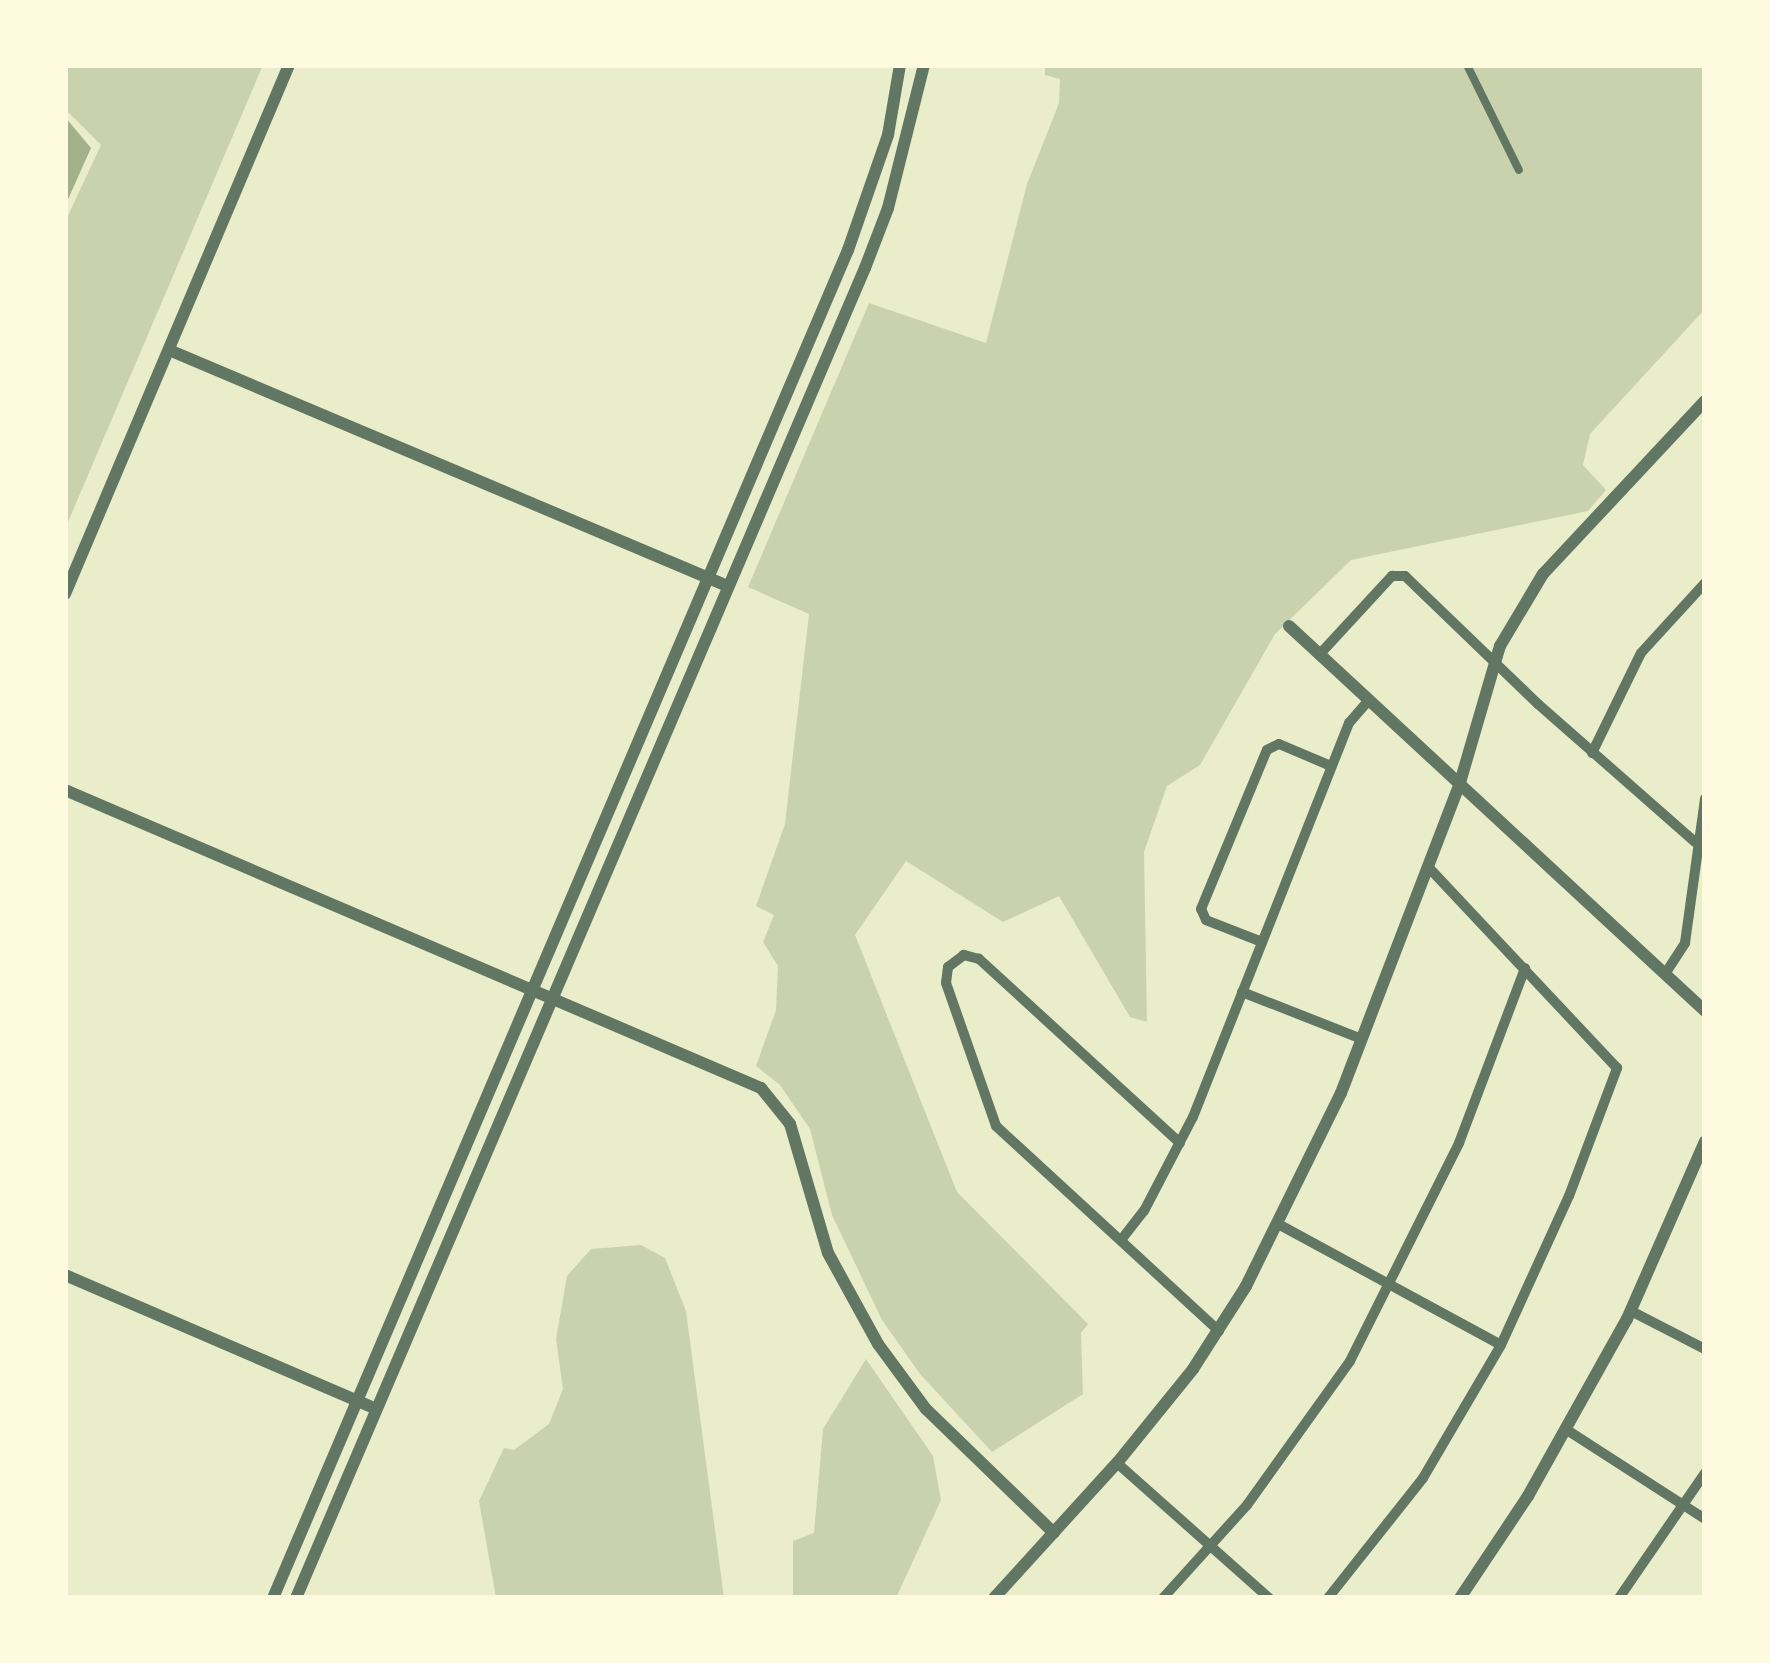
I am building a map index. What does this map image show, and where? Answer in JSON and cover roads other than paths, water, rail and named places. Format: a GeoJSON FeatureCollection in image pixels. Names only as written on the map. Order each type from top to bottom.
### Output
{"type":"FeatureCollection","features":[{"type":"Feature","properties":{"kind":"street"},"geometry":{"type":"LineString","coordinates":[[65,594],[289,65]]}},
{"type":"Feature","properties":{"kind":"street"},"geometry":{"type":"LineString","coordinates":[[273,1598],[872,190],[900,65]]}},
{"type":"Feature","properties":{"kind":"street"},"geometry":{"type":"LineString","coordinates":[[296,1598],[725,584],[868,259],[924,65]]}},
{"type":"Feature","properties":{"kind":"street"},"geometry":{"type":"LineString","coordinates":[[1467,65],[1519,170]]}},
{"type":"Feature","properties":{"kind":"street"},"geometry":{"type":"LineString","coordinates":[[169,350],[725,584]]}},
{"type":"Feature","properties":{"kind":"street"},"geometry":{"type":"LineString","coordinates":[[994,1598],[1117,1464],[1219,1331],[1280,1226],[1362,1039],[1459,786],[1493,662],[1543,574],[1705,399]]}},
{"type":"Feature","properties":{"kind":"street"},"geometry":{"type":"LineString","coordinates":[[1320,655],[1392,576],[1405,576],[1592,754],[1696,842]]}},
{"type":"Feature","properties":{"kind":"street"},"geometry":{"type":"LineString","coordinates":[[1592,754],[1642,653],[1705,583]]}},
{"type":"Feature","properties":{"kind":"street"},"geometry":{"type":"LineString","coordinates":[[1290,626],[1705,1011]]}},
{"type":"Feature","properties":{"kind":"street"},"geometry":{"type":"LineString","coordinates":[[1121,1240],[1180,1142],[1349,723],[1368,700]]}},
{"type":"Feature","properties":{"kind":"street"},"geometry":{"type":"LineString","coordinates":[[1262,942],[1206,920],[1201,909],[1268,750],[1279,744],[1332,766]]}},
{"type":"Feature","properties":{"kind":"street"},"geometry":{"type":"LineString","coordinates":[[65,790],[743,1078],[773,1099],[796,1139],[828,1253],[878,1344],[926,1409],[1054,1532]]}},
{"type":"Feature","properties":{"kind":"street"},"geometry":{"type":"LineString","coordinates":[[1665,974],[1685,943],[1705,798]]}},
{"type":"Feature","properties":{"kind":"street"},"geometry":{"type":"LineString","coordinates":[[1328,1598],[1422,1478],[1501,1346],[1570,1196],[1618,1068],[1429,868]]}},
{"type":"Feature","properties":{"kind":"street"},"geometry":{"type":"LineString","coordinates":[[1180,1142],[979,959],[964,956],[948,966],[946,983],[996,1126],[1219,1331]]}},
{"type":"Feature","properties":{"kind":"street"},"geometry":{"type":"LineString","coordinates":[[1164,1598],[1305,1431],[1392,1287],[1458,1143],[1526,968]]}},
{"type":"Feature","properties":{"kind":"street"},"geometry":{"type":"LineString","coordinates":[[1242,992],[1362,1039]]}},
{"type":"Feature","properties":{"kind":"street"},"geometry":{"type":"LineString","coordinates":[[1460,1598],[1567,1430],[1631,1311],[1705,1141]]}},
{"type":"Feature","properties":{"kind":"street"},"geometry":{"type":"LineString","coordinates":[[1280,1226],[1501,1346]]}},
{"type":"Feature","properties":{"kind":"street"},"geometry":{"type":"LineString","coordinates":[[65,1275],[376,1409]]}},
{"type":"Feature","properties":{"kind":"street"},"geometry":{"type":"LineString","coordinates":[[1631,1311],[1705,1350]]}},
{"type":"Feature","properties":{"kind":"street"},"geometry":{"type":"LineString","coordinates":[[1567,1430],[1705,1518]]}},
{"type":"Feature","properties":{"kind":"street"},"geometry":{"type":"LineString","coordinates":[[1117,1464],[1269,1598]]}},
{"type":"Feature","properties":{"kind":"street"},"geometry":{"type":"LineString","coordinates":[[1619,1598],[1705,1473]]}}]}
